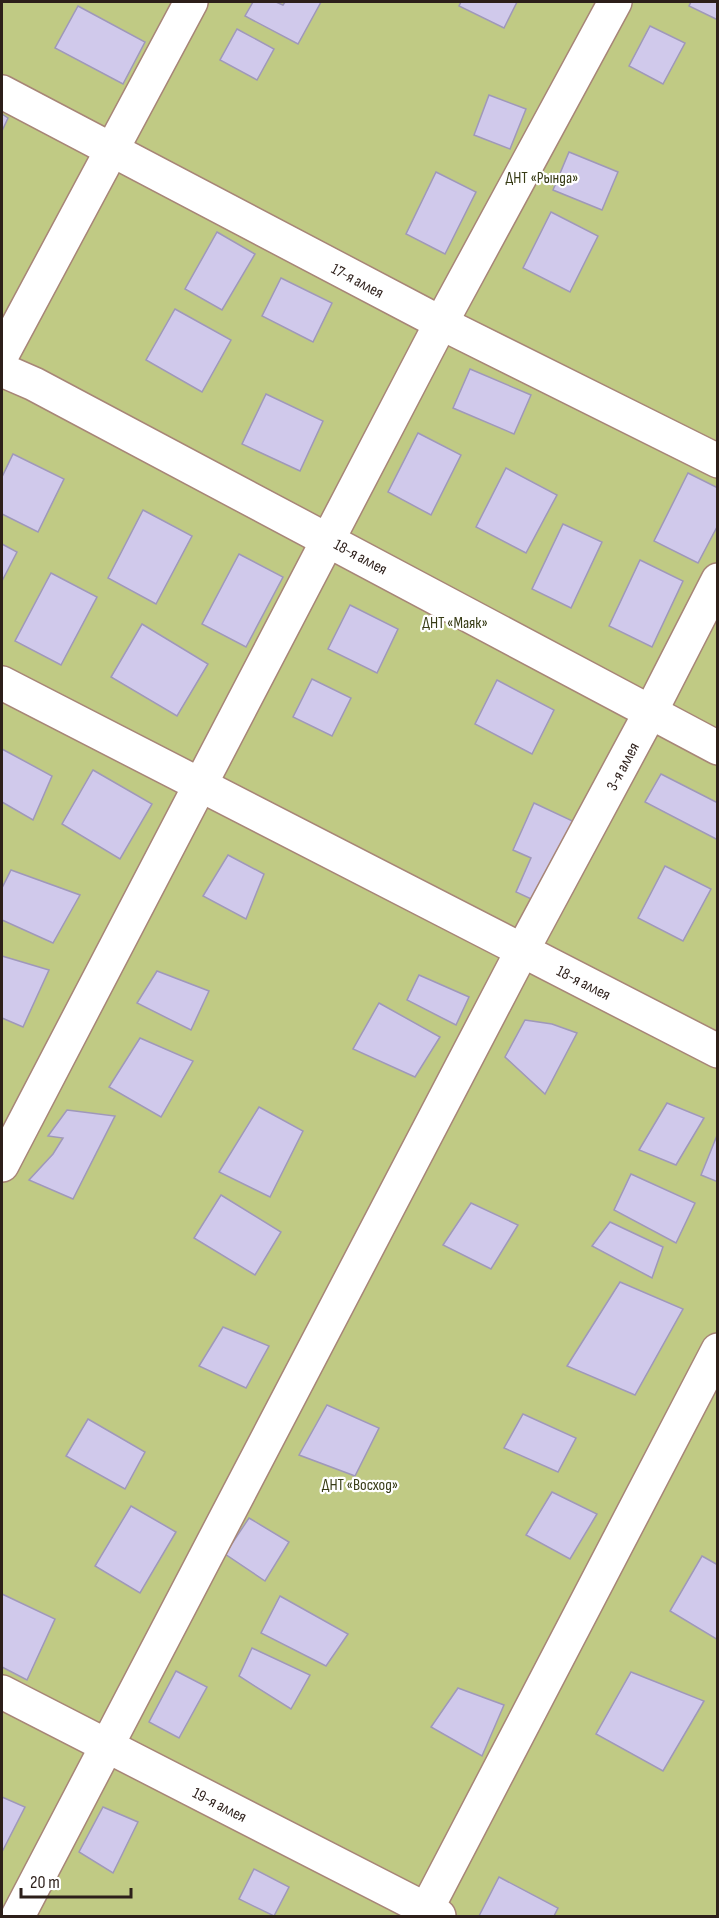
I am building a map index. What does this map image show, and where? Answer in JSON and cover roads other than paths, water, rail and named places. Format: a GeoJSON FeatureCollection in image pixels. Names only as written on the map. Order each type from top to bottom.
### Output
{"type":"FeatureCollection","features":[{"type":"Feature","properties":{"kind":"street"},"geometry":{"type":"LineString","coordinates":[[2,356],[191,2]]}},
{"type":"Feature","properties":{"kind":"street"},"geometry":{"type":"LineString","coordinates":[[2,1165],[330,540],[441,323],[615,2]]}},
{"type":"Feature","properties":{"kind":"street","name":"17-я аллея"},"geometry":{"type":"LineString","coordinates":[[2,92],[441,323],[717,461]]}},
{"type":"Feature","properties":{"kind":"street","name":"18-я аллея"},"geometry":{"type":"LineString","coordinates":[[2,370],[34,384],[330,540],[717,748]]}},
{"type":"Feature","properties":{"kind":"street","name":"3-я аллея"},"geometry":{"type":"LineString","coordinates":[[18,1917],[522,951],[651,711],[717,580]]}},
{"type":"Feature","properties":{"kind":"street","name":"18-я аллея"},"geometry":{"type":"LineString","coordinates":[[2,683],[717,1051]]}},
{"type":"Feature","properties":{"kind":"street"},"geometry":{"type":"LineString","coordinates":[[429,1914],[717,1350]]}},
{"type":"Feature","properties":{"kind":"street","name":"19-я аллея"},"geometry":{"type":"LineString","coordinates":[[2,1692],[429,1914]]}},
{"type":"Feature","properties":{"kind":"park label","name":"ДНТ «Рында»"},"geometry":{"type":"Point","coordinates":[542,177]}},
{"type":"Feature","properties":{"kind":"park label","name":"ДНТ «Маяк»"},"geometry":{"type":"Point","coordinates":[455,622]}},
{"type":"Feature","properties":{"kind":"park label","name":"ДНТ «Восход»"},"geometry":{"type":"Point","coordinates":[360,1484]}}]}
